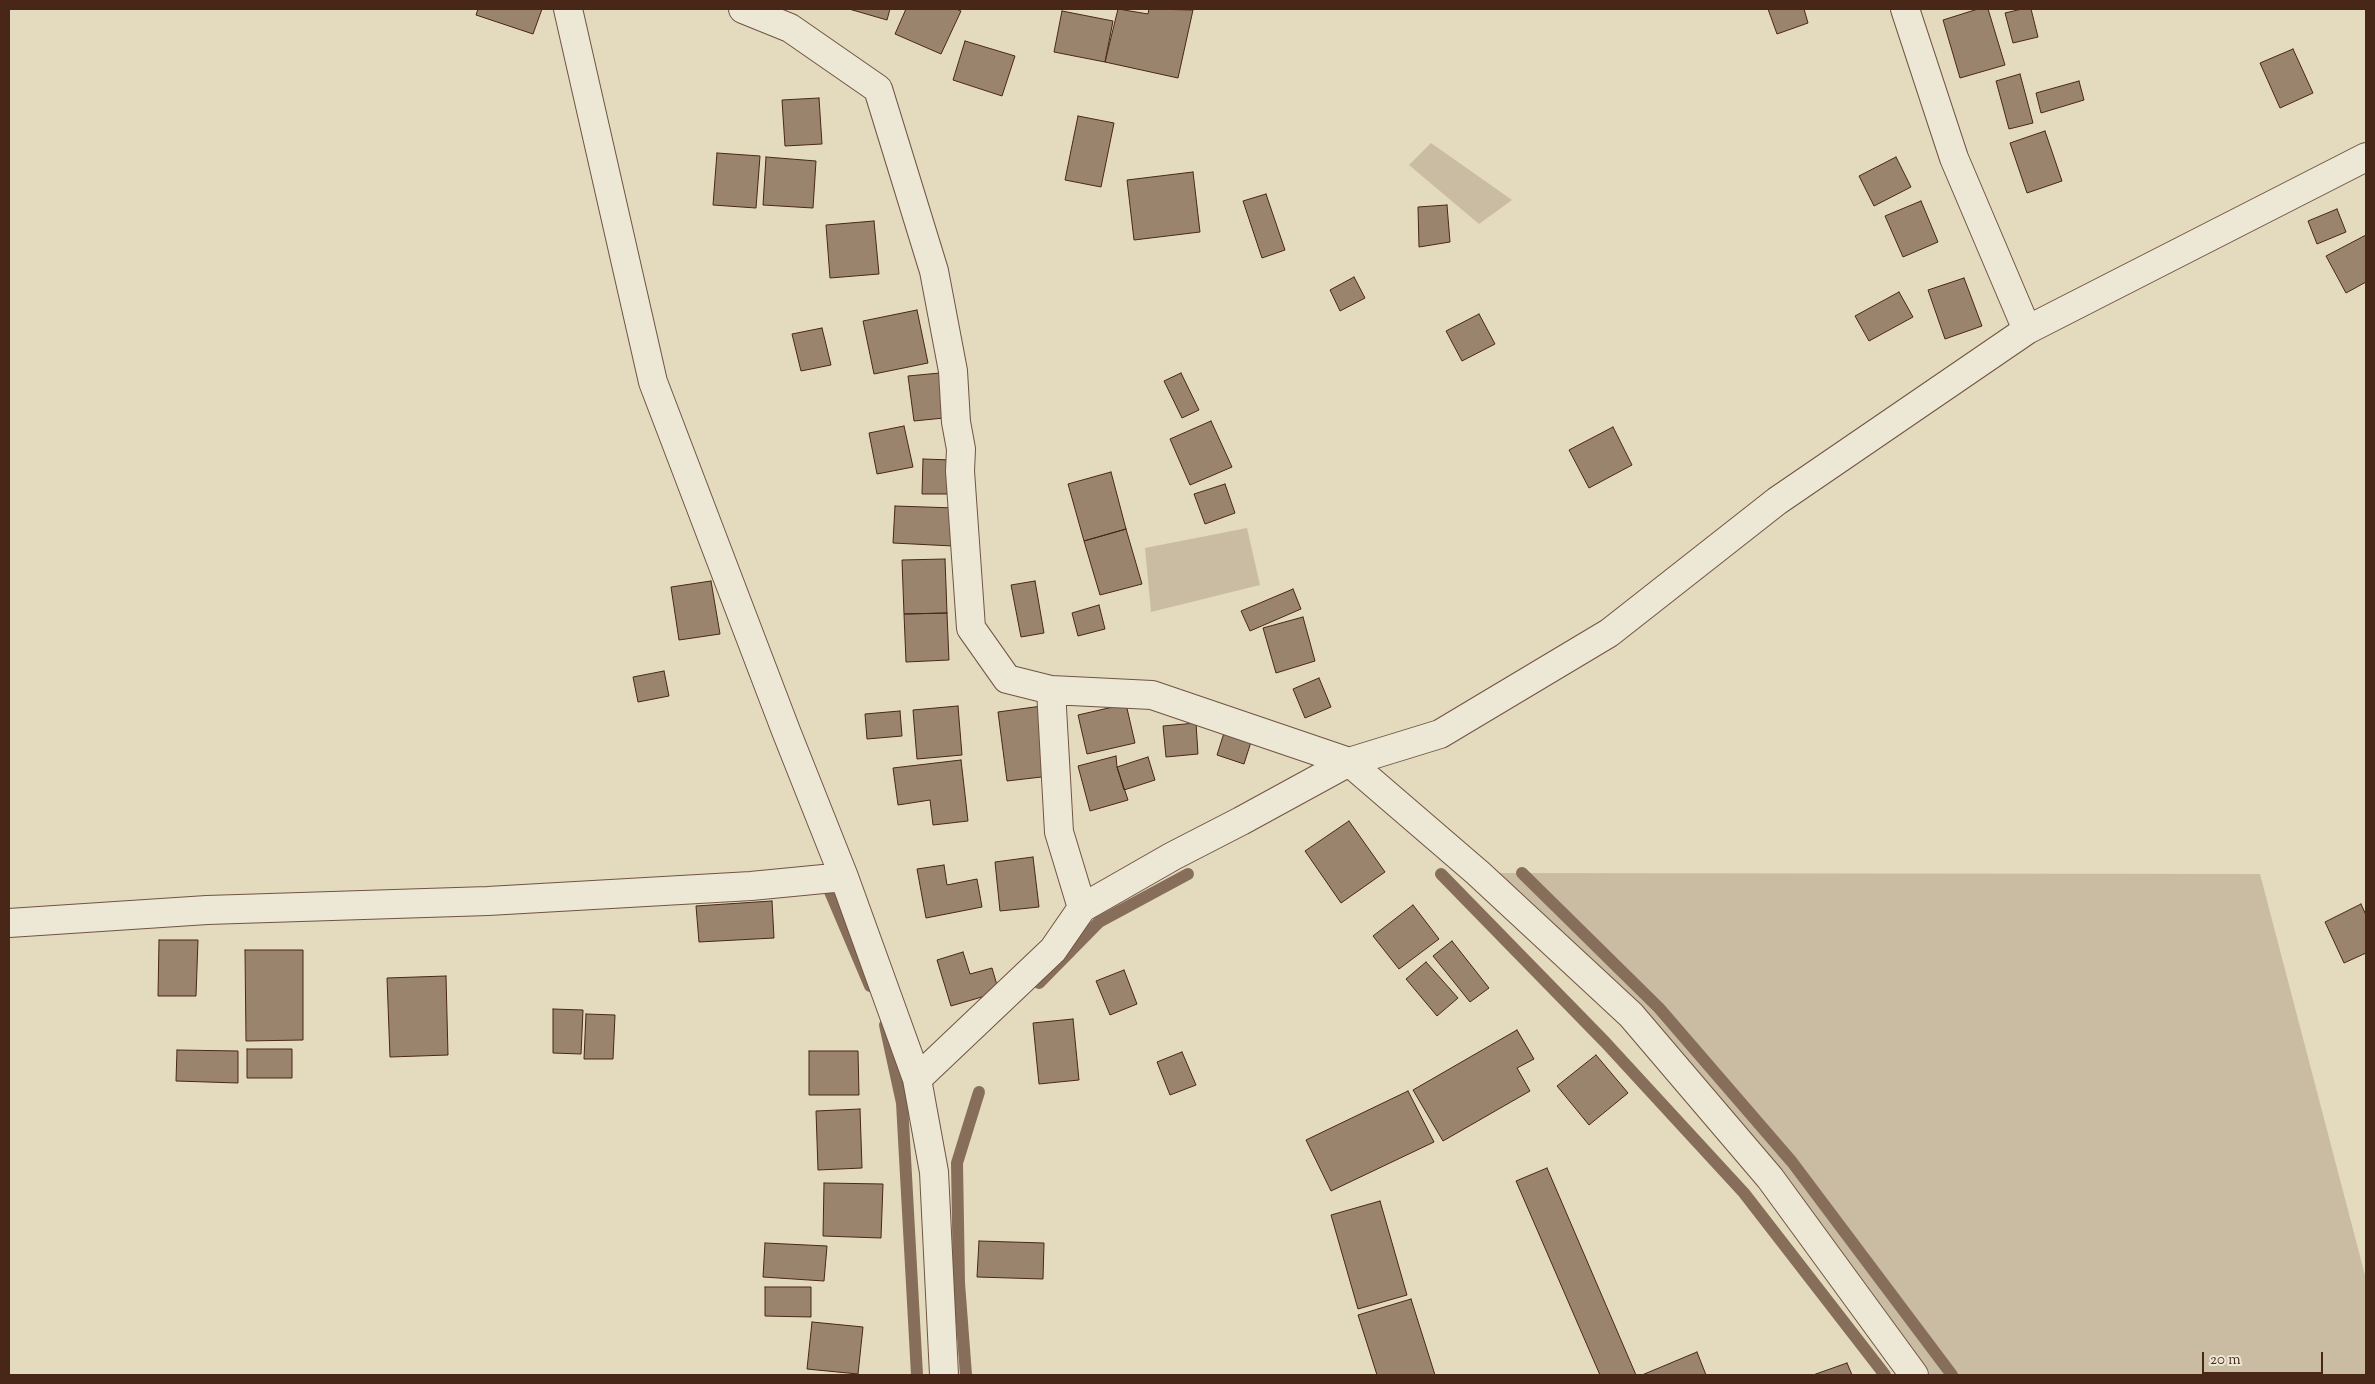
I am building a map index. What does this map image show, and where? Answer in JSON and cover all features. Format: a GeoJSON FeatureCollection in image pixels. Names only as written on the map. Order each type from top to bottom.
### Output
{"type":"FeatureCollection","features":[{"type":"Feature","properties":{"kind":"street"},"geometry":{"type":"LineString","coordinates":[[568,9],[653,382],[786,731],[844,877],[917,1079],[934,1172],[944,1375]]}},
{"type":"Feature","properties":{"kind":"street"},"geometry":{"type":"LineString","coordinates":[[743,9],[790,28],[878,89],[934,271],[953,371],[956,422],[961,450],[960,471],[972,628],[1007,679],[1051,690],[1152,695],[1349,762],[1478,873],[1631,1015],[1770,1178],[1914,1375]]}},
{"type":"Feature","properties":{"kind":"street"},"geometry":{"type":"LineString","coordinates":[[1905,9],[1954,158],[2027,330]]}},
{"type":"Feature","properties":{"kind":"street"},"geometry":{"type":"LineString","coordinates":[[917,1079],[1053,950],[1082,908],[1173,856],[1349,762],[1440,734],[1609,633],[1777,501],[2027,330],[2366,157]]}},
{"type":"Feature","properties":{"kind":"street"},"geometry":{"type":"LineString","coordinates":[[1051,690],[1059,832],[1082,908]]}},
{"type":"Feature","properties":{"kind":"street"},"geometry":{"type":"LineString","coordinates":[[9,923],[207,910],[479,901],[751,886],[844,877]]}},
{"type":"Feature","properties":{"kind":"shaded area"},"geometry":{"type":"Polygon","coordinates":[[[1431,143],[1512,200],[1479,224],[1409,165],[1431,143]]]}},
{"type":"Feature","properties":{"kind":"shaded area"},"geometry":{"type":"Polygon","coordinates":[[[1247,528],[1260,585],[1151,612],[1145,548],[1247,528]]]}},
{"type":"Feature","properties":{"kind":"shaded area"},"geometry":{"type":"Polygon","coordinates":[[[1478,873],[2260,874],[2366,1279],[2366,1375],[1914,1375],[1766,1174],[1478,873]]]}},
{"type":"Feature","properties":{"kind":"building"},"geometry":{"type":"Polygon","coordinates":[[[478,9],[542,9],[533,34],[476,15],[478,9]]]}},
{"type":"Feature","properties":{"kind":"building"},"geometry":{"type":"Polygon","coordinates":[[[849,9],[890,9],[887,20],[849,9]]]}},
{"type":"Feature","properties":{"kind":"building"},"geometry":{"type":"Polygon","coordinates":[[[906,9],[956,9],[961,11],[941,54],[895,34],[906,9]]]}},
{"type":"Feature","properties":{"kind":"building"},"geometry":{"type":"Polygon","coordinates":[[[1118,9],[1148,14],[1149,9],[1193,10],[1178,78],[1105,62],[1118,9]]]}},
{"type":"Feature","properties":{"kind":"building"},"geometry":{"type":"Polygon","coordinates":[[[1768,9],[1804,9],[1808,23],[1777,34],[1768,9]]]}},
{"type":"Feature","properties":{"kind":"building"},"geometry":{"type":"Polygon","coordinates":[[[1978,9],[1988,9],[2005,65],[1960,78],[1943,20],[1978,9]]]}},
{"type":"Feature","properties":{"kind":"building"},"geometry":{"type":"Polygon","coordinates":[[[2031,9],[2038,37],[2013,43],[2005,13],[2031,9]]]}},
{"type":"Feature","properties":{"kind":"building"},"geometry":{"type":"Polygon","coordinates":[[[1062,11],[1113,21],[1105,62],[1054,52],[1062,11]]]}},
{"type":"Feature","properties":{"kind":"building"},"geometry":{"type":"Polygon","coordinates":[[[965,41],[1015,56],[1002,96],[953,80],[965,41]]]}},
{"type":"Feature","properties":{"kind":"building"},"geometry":{"type":"Polygon","coordinates":[[[2293,49],[2313,93],[2280,108],[2260,63],[2293,49]]]}},
{"type":"Feature","properties":{"kind":"building"},"geometry":{"type":"Polygon","coordinates":[[[2020,74],[2033,123],[2009,129],[1996,81],[2020,74]]]}},
{"type":"Feature","properties":{"kind":"building"},"geometry":{"type":"Polygon","coordinates":[[[2079,81],[2084,100],[2041,113],[2036,93],[2079,81]]]}},
{"type":"Feature","properties":{"kind":"building"},"geometry":{"type":"Polygon","coordinates":[[[819,98],[822,144],[785,146],[782,100],[819,98]]]}},
{"type":"Feature","properties":{"kind":"building"},"geometry":{"type":"Polygon","coordinates":[[[1078,116],[1114,123],[1101,187],[1065,180],[1078,116]]]}},
{"type":"Feature","properties":{"kind":"building"},"geometry":{"type":"Polygon","coordinates":[[[2045,131],[2062,181],[2027,193],[2010,143],[2045,131]]]}},
{"type":"Feature","properties":{"kind":"building"},"geometry":{"type":"Polygon","coordinates":[[[717,153],[760,156],[756,208],[713,205],[717,153]]]}},
{"type":"Feature","properties":{"kind":"building"},"geometry":{"type":"Polygon","coordinates":[[[766,157],[816,161],[813,208],[763,205],[766,157]]]}},
{"type":"Feature","properties":{"kind":"building"},"geometry":{"type":"Polygon","coordinates":[[[1896,157],[1911,187],[1874,206],[1859,176],[1896,157]]]}},
{"type":"Feature","properties":{"kind":"building"},"geometry":{"type":"Polygon","coordinates":[[[1193,172],[1200,232],[1134,240],[1127,180],[1193,172]]]}},
{"type":"Feature","properties":{"kind":"building"},"geometry":{"type":"Polygon","coordinates":[[[1266,194],[1285,250],[1262,258],[1243,201],[1266,194]]]}},
{"type":"Feature","properties":{"kind":"building"},"geometry":{"type":"Polygon","coordinates":[[[1921,201],[1938,242],[1903,257],[1885,216],[1921,201]]]}},
{"type":"Feature","properties":{"kind":"building"},"geometry":{"type":"Polygon","coordinates":[[[1447,205],[1450,242],[1419,247],[1418,207],[1447,205]]]}},
{"type":"Feature","properties":{"kind":"building"},"geometry":{"type":"Polygon","coordinates":[[[2337,209],[2346,232],[2317,244],[2308,221],[2337,209]]]}},
{"type":"Feature","properties":{"kind":"building"},"geometry":{"type":"Polygon","coordinates":[[[874,221],[879,274],[830,278],[826,225],[874,221]]]}},
{"type":"Feature","properties":{"kind":"building"},"geometry":{"type":"Polygon","coordinates":[[[2366,235],[2366,282],[2346,293],[2326,256],[2366,235]]]}},
{"type":"Feature","properties":{"kind":"building"},"geometry":{"type":"Polygon","coordinates":[[[1354,277],[1365,298],[1340,311],[1330,290],[1354,277]]]}},
{"type":"Feature","properties":{"kind":"building"},"geometry":{"type":"Polygon","coordinates":[[[1964,278],[1982,326],[1945,339],[1928,290],[1964,278]]]}},
{"type":"Feature","properties":{"kind":"building"},"geometry":{"type":"Polygon","coordinates":[[[1899,292],[1913,317],[1869,341],[1855,316],[1899,292]]]}},
{"type":"Feature","properties":{"kind":"building"},"geometry":{"type":"Polygon","coordinates":[[[917,310],[928,363],[874,374],[863,321],[917,310]]]}},
{"type":"Feature","properties":{"kind":"building"},"geometry":{"type":"Polygon","coordinates":[[[1479,314],[1495,344],[1462,361],[1446,331],[1479,314]]]}},
{"type":"Feature","properties":{"kind":"building"},"geometry":{"type":"Polygon","coordinates":[[[822,328],[831,365],[801,371],[792,334],[822,328]]]}},
{"type":"Feature","properties":{"kind":"building"},"geometry":{"type":"Polygon","coordinates":[[[940,373],[944,418],[914,421],[908,376],[940,373]]]}},
{"type":"Feature","properties":{"kind":"building"},"geometry":{"type":"Polygon","coordinates":[[[1181,373],[1199,410],[1182,418],[1164,381],[1181,373]]]}},
{"type":"Feature","properties":{"kind":"building"},"geometry":{"type":"Polygon","coordinates":[[[1211,421],[1232,467],[1190,485],[1170,439],[1211,421]]]}},
{"type":"Feature","properties":{"kind":"building"},"geometry":{"type":"Polygon","coordinates":[[[904,426],[913,467],[877,474],[869,433],[904,426]]]}},
{"type":"Feature","properties":{"kind":"building"},"geometry":{"type":"Polygon","coordinates":[[[1613,427],[1632,465],[1589,488],[1569,450],[1613,427]]]}},
{"type":"Feature","properties":{"kind":"building"},"geometry":{"type":"Polygon","coordinates":[[[923,459],[952,460],[952,494],[922,494],[923,459]]]}},
{"type":"Feature","properties":{"kind":"building"},"geometry":{"type":"Polygon","coordinates":[[[1111,472],[1126,529],[1084,541],[1068,484],[1111,472]]]}},
{"type":"Feature","properties":{"kind":"building"},"geometry":{"type":"Polygon","coordinates":[[[1225,484],[1235,513],[1205,524],[1194,494],[1225,484]]]}},
{"type":"Feature","properties":{"kind":"building"},"geometry":{"type":"Polygon","coordinates":[[[895,506],[955,508],[953,546],[893,543],[895,506]]]}},
{"type":"Feature","properties":{"kind":"building"},"geometry":{"type":"Polygon","coordinates":[[[1126,529],[1142,584],[1100,595],[1084,541],[1126,529]]]}},
{"type":"Feature","properties":{"kind":"building"},"geometry":{"type":"Polygon","coordinates":[[[945,559],[947,613],[904,614],[902,560],[945,559]]]}},
{"type":"Feature","properties":{"kind":"building"},"geometry":{"type":"Polygon","coordinates":[[[711,581],[720,634],[679,640],[671,587],[711,581]]]}},
{"type":"Feature","properties":{"kind":"building"},"geometry":{"type":"Polygon","coordinates":[[[1035,581],[1044,633],[1021,637],[1011,585],[1035,581]]]}},
{"type":"Feature","properties":{"kind":"building"},"geometry":{"type":"Polygon","coordinates":[[[1293,589],[1301,609],[1250,631],[1241,611],[1293,589]]]}},
{"type":"Feature","properties":{"kind":"building"},"geometry":{"type":"Polygon","coordinates":[[[1099,605],[1105,629],[1078,636],[1072,613],[1099,605]]]}},
{"type":"Feature","properties":{"kind":"building"},"geometry":{"type":"Polygon","coordinates":[[[947,613],[949,660],[906,662],[904,614],[947,613]]]}},
{"type":"Feature","properties":{"kind":"building"},"geometry":{"type":"Polygon","coordinates":[[[1303,617],[1315,661],[1276,673],[1263,628],[1303,617]]]}},
{"type":"Feature","properties":{"kind":"building"},"geometry":{"type":"Polygon","coordinates":[[[664,671],[669,696],[638,702],[633,677],[664,671]]]}},
{"type":"Feature","properties":{"kind":"building"},"geometry":{"type":"Polygon","coordinates":[[[1319,678],[1331,707],[1305,718],[1293,689],[1319,678]]]}},
{"type":"Feature","properties":{"kind":"building"},"geometry":{"type":"Polygon","coordinates":[[[1126,704],[1135,743],[1087,754],[1078,715],[1126,704]]]}},
{"type":"Feature","properties":{"kind":"building"},"geometry":{"type":"Polygon","coordinates":[[[958,706],[962,755],[917,759],[913,710],[958,706]]]}},
{"type":"Feature","properties":{"kind":"building"},"geometry":{"type":"Polygon","coordinates":[[[1042,706],[1050,776],[1007,781],[998,712],[1042,706]]]}},
{"type":"Feature","properties":{"kind":"building"},"geometry":{"type":"Polygon","coordinates":[[[900,711],[902,736],[867,739],[865,714],[900,711]]]}},
{"type":"Feature","properties":{"kind":"building"},"geometry":{"type":"Polygon","coordinates":[[[1196,723],[1198,754],[1166,757],[1163,726],[1196,723]]]}},
{"type":"Feature","properties":{"kind":"building"},"geometry":{"type":"Polygon","coordinates":[[[1224,733],[1251,742],[1244,764],[1217,755],[1224,733]]]}},
{"type":"Feature","properties":{"kind":"building"},"geometry":{"type":"Polygon","coordinates":[[[1116,756],[1117,767],[1128,800],[1090,811],[1078,766],[1116,756]]]}},
{"type":"Feature","properties":{"kind":"building"},"geometry":{"type":"Polygon","coordinates":[[[1148,757],[1155,780],[1124,790],[1117,767],[1148,757]]]}},
{"type":"Feature","properties":{"kind":"building"},"geometry":{"type":"Polygon","coordinates":[[[961,760],[968,821],[933,825],[930,800],[898,805],[893,768],[961,760]]]}},
{"type":"Feature","properties":{"kind":"building"},"geometry":{"type":"Polygon","coordinates":[[[1349,821],[1385,872],[1341,903],[1305,851],[1349,821]]]}},
{"type":"Feature","properties":{"kind":"building"},"geometry":{"type":"Polygon","coordinates":[[[1033,857],[1039,907],[1000,911],[995,862],[1033,857]]]}},
{"type":"Feature","properties":{"kind":"building"},"geometry":{"type":"Polygon","coordinates":[[[944,865],[947,885],[977,879],[982,907],[926,918],[917,869],[944,865]]]}},
{"type":"Feature","properties":{"kind":"building"},"geometry":{"type":"Polygon","coordinates":[[[772,901],[774,938],[699,942],[696,906],[772,901]]]}},
{"type":"Feature","properties":{"kind":"building"},"geometry":{"type":"Polygon","coordinates":[[[2361,904],[2366,915],[2366,953],[2344,963],[2325,922],[2361,904]]]}},
{"type":"Feature","properties":{"kind":"building"},"geometry":{"type":"Polygon","coordinates":[[[1413,905],[1439,939],[1399,969],[1373,936],[1413,905]]]}},
{"type":"Feature","properties":{"kind":"building"},"geometry":{"type":"Polygon","coordinates":[[[159,940],[198,940],[196,996],[158,996],[159,940]]]}},
{"type":"Feature","properties":{"kind":"building"},"geometry":{"type":"Polygon","coordinates":[[[1452,941],[1489,988],[1470,1002],[1433,956],[1452,941]]]}},
{"type":"Feature","properties":{"kind":"building"},"geometry":{"type":"Polygon","coordinates":[[[245,950],[303,950],[303,1040],[246,1041],[245,950]]]}},
{"type":"Feature","properties":{"kind":"building"},"geometry":{"type":"Polygon","coordinates":[[[963,952],[970,974],[992,968],[999,992],[951,1006],[937,960],[963,952]]]}},
{"type":"Feature","properties":{"kind":"building"},"geometry":{"type":"Polygon","coordinates":[[[1426,962],[1458,998],[1437,1016],[1406,979],[1426,962]]]}},
{"type":"Feature","properties":{"kind":"building"},"geometry":{"type":"Polygon","coordinates":[[[1124,970],[1137,1004],[1110,1015],[1096,981],[1124,970]]]}},
{"type":"Feature","properties":{"kind":"building"},"geometry":{"type":"Polygon","coordinates":[[[446,976],[448,1055],[390,1057],[387,978],[446,976]]]}},
{"type":"Feature","properties":{"kind":"building"},"geometry":{"type":"Polygon","coordinates":[[[553,1009],[583,1010],[581,1054],[553,1053],[553,1009]]]}},
{"type":"Feature","properties":{"kind":"building"},"geometry":{"type":"Polygon","coordinates":[[[586,1014],[615,1015],[613,1059],[584,1059],[586,1014]]]}},
{"type":"Feature","properties":{"kind":"building"},"geometry":{"type":"Polygon","coordinates":[[[1073,1019],[1079,1080],[1039,1084],[1033,1023],[1073,1019]]]}},
{"type":"Feature","properties":{"kind":"building"},"geometry":{"type":"Polygon","coordinates":[[[1517,1030],[1534,1059],[1517,1068],[1530,1091],[1443,1141],[1413,1090],[1517,1030]]]}},
{"type":"Feature","properties":{"kind":"building"},"geometry":{"type":"Polygon","coordinates":[[[247,1049],[292,1049],[292,1078],[247,1078],[247,1049]]]}},
{"type":"Feature","properties":{"kind":"building"},"geometry":{"type":"Polygon","coordinates":[[[177,1050],[238,1051],[238,1083],[176,1081],[177,1050]]]}},
{"type":"Feature","properties":{"kind":"building"},"geometry":{"type":"Polygon","coordinates":[[[809,1051],[858,1051],[859,1095],[809,1095],[809,1051]]]}},
{"type":"Feature","properties":{"kind":"building"},"geometry":{"type":"Polygon","coordinates":[[[1182,1052],[1196,1085],[1170,1095],[1157,1062],[1182,1052]]]}},
{"type":"Feature","properties":{"kind":"building"},"geometry":{"type":"Polygon","coordinates":[[[1596,1055],[1628,1093],[1589,1125],[1557,1086],[1596,1055]]]}},
{"type":"Feature","properties":{"kind":"building"},"geometry":{"type":"Polygon","coordinates":[[[1408,1091],[1434,1142],[1331,1191],[1306,1140],[1408,1091]]]}},
{"type":"Feature","properties":{"kind":"building"},"geometry":{"type":"Polygon","coordinates":[[[860,1109],[862,1168],[818,1170],[816,1111],[860,1109]]]}},
{"type":"Feature","properties":{"kind":"building"},"geometry":{"type":"Polygon","coordinates":[[[1547,1168],[1636,1375],[1600,1375],[1516,1181],[1547,1168]]]}},
{"type":"Feature","properties":{"kind":"building"},"geometry":{"type":"Polygon","coordinates":[[[824,1183],[883,1184],[881,1238],[823,1236],[824,1183]]]}},
{"type":"Feature","properties":{"kind":"building"},"geometry":{"type":"Polygon","coordinates":[[[1380,1201],[1407,1295],[1358,1309],[1331,1215],[1380,1201]]]}},
{"type":"Feature","properties":{"kind":"building"},"geometry":{"type":"Polygon","coordinates":[[[979,1241],[1044,1243],[1043,1279],[977,1277],[979,1241]]]}},
{"type":"Feature","properties":{"kind":"building"},"geometry":{"type":"Polygon","coordinates":[[[765,1243],[827,1246],[824,1281],[763,1277],[765,1243]]]}},
{"type":"Feature","properties":{"kind":"building"},"geometry":{"type":"Polygon","coordinates":[[[765,1287],[811,1287],[811,1317],[765,1316],[765,1287]]]}},
{"type":"Feature","properties":{"kind":"building"},"geometry":{"type":"Polygon","coordinates":[[[1411,1299],[1435,1375],[1377,1375],[1358,1315],[1411,1299]]]}},
{"type":"Feature","properties":{"kind":"building"},"geometry":{"type":"Polygon","coordinates":[[[812,1322],[863,1327],[858,1374],[807,1369],[812,1322]]]}},
{"type":"Feature","properties":{"kind":"building"},"geometry":{"type":"Polygon","coordinates":[[[1697,1352],[1706,1375],[1642,1375],[1697,1352]]]}},
{"type":"Feature","properties":{"kind":"building"},"geometry":{"type":"Polygon","coordinates":[[[1847,1363],[1852,1375],[1813,1375],[1847,1363]]]}},
{"type":"Feature","properties":{"kind":"waterway"},"geometry":{"type":"LineString","coordinates":[[1522,873],[1659,1008],[1792,1162],[1952,1375]]}},
{"type":"Feature","properties":{"kind":"waterway"},"geometry":{"type":"LineString","coordinates":[[1039,983],[1099,922],[1188,874]]}},
{"type":"Feature","properties":{"kind":"waterway"},"geometry":{"type":"LineString","coordinates":[[1441,874],[1605,1042],[1744,1193],[1885,1375]]}},
{"type":"Feature","properties":{"kind":"waterway"},"geometry":{"type":"LineString","coordinates":[[828,887],[870,986]]}},
{"type":"Feature","properties":{"kind":"waterway"},"geometry":{"type":"LineString","coordinates":[[885,1025],[902,1103],[917,1375]]}},
{"type":"Feature","properties":{"kind":"waterway"},"geometry":{"type":"LineString","coordinates":[[966,1375],[959,1283],[957,1163],[979,1092]]}}]}
